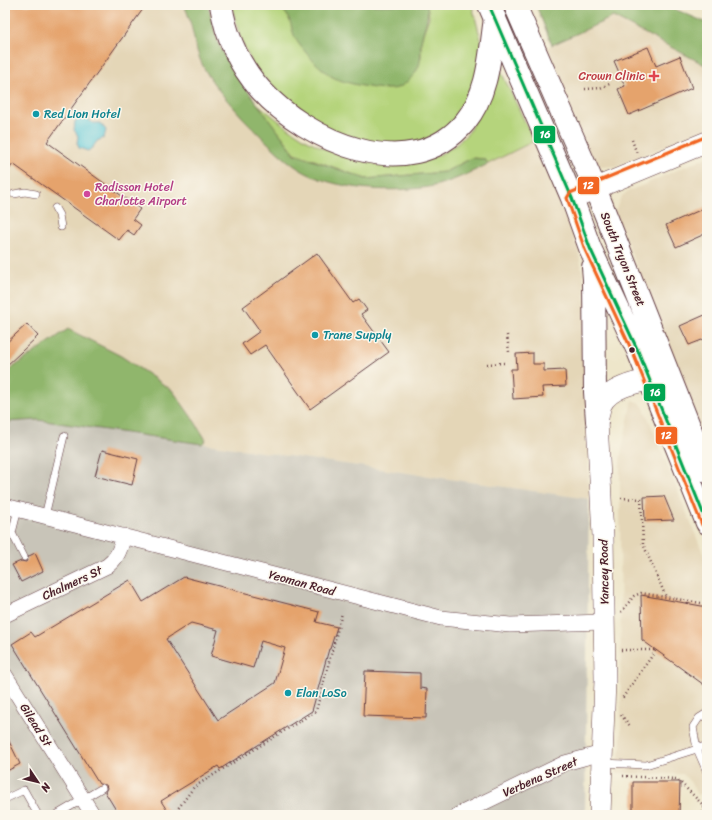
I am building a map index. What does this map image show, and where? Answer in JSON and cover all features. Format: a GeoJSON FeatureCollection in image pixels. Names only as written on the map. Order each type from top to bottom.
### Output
{"type":"FeatureCollection","features":[{"type":"Feature","properties":{"kind":"main road"},"geometry":{"type":"LineString","coordinates":[[221,5],[231,43],[243,67],[277,106],[298,123],[322,136],[360,151],[381,155],[401,154],[436,144],[452,135],[465,122],[476,107],[484,86],[492,12]]}},
{"type":"Feature","properties":{"kind":"main road","name":"South Tryon Street"},"geometry":{"type":"LineString","coordinates":[[515,5],[595,188],[707,523]]}},
{"type":"Feature","properties":{"kind":"main road","name":"South Tryon Street"},"geometry":{"type":"LineString","coordinates":[[492,12],[572,198],[590,248],[627,325],[659,378],[707,471]]}},
{"type":"Feature","properties":{"kind":"main road"},"geometry":{"type":"LineString","coordinates":[[590,248],[594,279],[595,392],[598,421]]}},
{"type":"Feature","properties":{"kind":"street"},"geometry":{"type":"LineString","coordinates":[[572,198],[707,142]]}},
{"type":"Feature","properties":{"kind":"street","name":"Yancey Road"},"geometry":{"type":"LineString","coordinates":[[600,815],[602,758],[612,617],[603,536],[598,421],[601,405],[610,395],[620,388],[659,378]]}},
{"type":"Feature","properties":{"kind":"street","name":"Yeoman Road"},"geometry":{"type":"LineString","coordinates":[[11,507],[405,610],[441,618],[510,625],[612,617]]}},
{"type":"Feature","properties":{"kind":"street","name":"Chalmers St"},"geometry":{"type":"LineString","coordinates":[[5,615],[107,566],[114,561],[118,555],[124,536]]}},
{"type":"Feature","properties":{"kind":"street","name":"Gilead St"},"geometry":{"type":"LineString","coordinates":[[5,675],[93,815]]}},
{"type":"Feature","properties":{"kind":"street","name":"Verbena Street"},"geometry":{"type":"LineString","coordinates":[[458,815],[555,768],[602,758]]}},
{"type":"Feature","properties":{"kind":"lane"},"geometry":{"type":"LineString","coordinates":[[14,194],[25,192],[36,194]]}},
{"type":"Feature","properties":{"kind":"lane"},"geometry":{"type":"LineString","coordinates":[[55,208],[59,215],[61,227]]}},
{"type":"Feature","properties":{"kind":"lane"},"geometry":{"type":"LineString","coordinates":[[45,516],[64,436]]}},
{"type":"Feature","properties":{"kind":"lane"},"geometry":{"type":"LineString","coordinates":[[11,507],[12,533],[24,557]]}},
{"type":"Feature","properties":{"kind":"lane"},"geometry":{"type":"LineString","coordinates":[[707,713],[699,718],[693,727],[697,749],[707,772]]}},
{"type":"Feature","properties":{"kind":"lane"},"geometry":{"type":"LineString","coordinates":[[602,758],[646,765],[707,745]]}},
{"type":"Feature","properties":{"kind":"lane"},"geometry":{"type":"LineString","coordinates":[[56,815],[102,788]]}},
{"type":"Feature","properties":{"kind":"lane"},"geometry":{"type":"LineString","coordinates":[[5,800],[24,790],[38,815]]}},
{"type":"Feature","properties":{"kind":"path"},"geometry":{"type":"LineString","coordinates":[[585,90],[600,88],[612,83]]}},
{"type":"Feature","properties":{"kind":"path"},"geometry":{"type":"LineString","coordinates":[[632,140],[638,156]]}},
{"type":"Feature","properties":{"kind":"path"},"geometry":{"type":"LineString","coordinates":[[507,335],[509,352]]}},
{"type":"Feature","properties":{"kind":"path"},"geometry":{"type":"LineString","coordinates":[[487,364],[506,363]]}},
{"type":"Feature","properties":{"kind":"path"},"geometry":{"type":"LineString","coordinates":[[620,498],[641,499],[644,544],[666,597]]}},
{"type":"Feature","properties":{"kind":"path"},"geometry":{"type":"LineString","coordinates":[[612,617],[638,593],[707,604]]}},
{"type":"Feature","properties":{"kind":"path"},"geometry":{"type":"LineString","coordinates":[[180,815],[178,810],[194,787],[316,711],[342,614]]}},
{"type":"Feature","properties":{"kind":"path"},"geometry":{"type":"LineString","coordinates":[[617,649],[656,650],[620,703]]}},
{"type":"Feature","properties":{"kind":"path"},"geometry":{"type":"LineString","coordinates":[[617,710],[631,727]]}},
{"type":"Feature","properties":{"kind":"path"},"geometry":{"type":"LineString","coordinates":[[623,776],[666,777],[677,779],[706,807],[699,815]]}},
{"type":"Feature","properties":{"kind":"shaded area"},"geometry":{"type":"Polygon","coordinates":[[[5,5],[184,5],[188,13],[193,38],[218,89],[250,125],[298,169],[472,172],[534,141],[578,248],[583,276],[586,308],[589,499],[38,420],[5,422],[5,5]]]}},
{"type":"Feature","properties":{"kind":"shaded area"},"geometry":{"type":"Polygon","coordinates":[[[613,17],[707,66],[707,130],[615,166],[603,167],[593,161],[545,48],[613,17]]]}},
{"type":"Feature","properties":{"kind":"shaded area"},"geometry":{"type":"Polygon","coordinates":[[[707,157],[707,448],[615,211],[621,197],[627,192],[707,157]]]}},
{"type":"Feature","properties":{"kind":"shaded area"},"geometry":{"type":"Polygon","coordinates":[[[632,400],[640,403],[644,408],[707,563],[707,791],[697,795],[691,783],[683,774],[616,773],[621,745],[620,459],[632,400]]]}},
{"type":"Feature","properties":{"kind":"shaded area"},"geometry":{"type":"Polygon","coordinates":[[[38,420],[589,499],[585,815],[5,815],[5,422],[38,420]]]}},
{"type":"Feature","properties":{"kind":"green space"},"geometry":{"type":"Polygon","coordinates":[[[184,5],[208,5],[218,43],[233,71],[295,154],[366,179],[445,172],[472,158],[485,159],[488,164],[444,183],[414,189],[397,190],[344,186],[312,176],[299,169],[277,152],[243,118],[217,88],[200,60],[195,45],[190,20],[184,5]]]}},
{"type":"Feature","properties":{"kind":"green space"},"geometry":{"type":"Polygon","coordinates":[[[231,5],[274,5],[283,9],[291,21],[299,44],[332,77],[421,58],[421,39],[429,17],[427,5],[472,5],[482,44],[476,89],[449,127],[420,142],[381,145],[330,130],[287,102],[254,67],[241,40],[231,5]]]}},
{"type":"Feature","properties":{"kind":"green space"},"geometry":{"type":"Polygon","coordinates":[[[274,5],[427,5],[427,18],[421,41],[419,66],[405,83],[400,87],[391,89],[363,86],[336,79],[322,69],[306,53],[295,38],[286,13],[274,5]]]}},
{"type":"Feature","properties":{"kind":"green space"},"geometry":{"type":"Polygon","coordinates":[[[536,5],[665,5],[707,23],[707,66],[613,17],[552,45],[536,5]]]}},
{"type":"Feature","properties":{"kind":"green space"},"geometry":{"type":"Polygon","coordinates":[[[498,65],[534,141],[488,164],[485,159],[472,158],[445,172],[366,179],[295,153],[255,102],[284,125],[305,139],[325,149],[375,164],[395,166],[439,155],[457,144],[469,132],[498,65]]]}},
{"type":"Feature","properties":{"kind":"green space"},"geometry":{"type":"Polygon","coordinates":[[[68,329],[121,356],[173,391],[206,440],[202,444],[38,420],[5,422],[5,373],[68,329]]]}},
{"type":"Feature","properties":{"kind":"water"},"geometry":{"type":"Polygon","coordinates":[[[81,118],[87,118],[92,123],[100,123],[106,130],[104,138],[97,141],[88,151],[79,148],[77,143],[78,136],[74,130],[75,121],[81,118]]]}},
{"type":"Feature","properties":{"kind":"building","name":"Red Lion Hotel"},"geometry":{"type":"Polygon","coordinates":[[[5,5],[146,5],[47,142],[140,209],[133,219],[141,225],[134,235],[127,230],[119,240],[13,164],[5,175],[5,5]]]}},
{"type":"Feature","properties":{"kind":"building","name":"Crown Clinic"},"geometry":{"type":"Polygon","coordinates":[[[648,47],[656,66],[680,56],[692,88],[629,115],[618,89],[625,86],[614,61],[648,47]]]}},
{"type":"Feature","properties":{"kind":"building"},"geometry":{"type":"Polygon","coordinates":[[[707,207],[707,233],[676,247],[666,225],[707,207]]]}},
{"type":"Feature","properties":{"kind":"building","name":"Trane Supply"},"geometry":{"type":"Polygon","coordinates":[[[317,253],[353,303],[359,299],[367,310],[361,314],[389,352],[310,409],[265,345],[250,355],[242,344],[260,331],[243,307],[317,253]]]}},
{"type":"Feature","properties":{"kind":"building"},"geometry":{"type":"Polygon","coordinates":[[[707,314],[707,338],[689,345],[680,326],[707,314]]]}},
{"type":"Feature","properties":{"kind":"building"},"geometry":{"type":"Polygon","coordinates":[[[27,324],[38,336],[5,367],[5,344],[27,324]]]}},
{"type":"Feature","properties":{"kind":"building"},"geometry":{"type":"Polygon","coordinates":[[[533,353],[533,364],[544,364],[544,371],[565,370],[566,386],[542,387],[543,397],[513,399],[511,369],[517,369],[516,354],[533,353]]]}},
{"type":"Feature","properties":{"kind":"building"},"geometry":{"type":"Polygon","coordinates":[[[102,450],[138,459],[132,485],[95,476],[102,450]]]}},
{"type":"Feature","properties":{"kind":"building"},"geometry":{"type":"Polygon","coordinates":[[[664,496],[674,520],[645,521],[644,497],[664,496]]]}},
{"type":"Feature","properties":{"kind":"building"},"geometry":{"type":"Polygon","coordinates":[[[35,553],[43,571],[21,582],[12,565],[21,561],[26,562],[29,556],[35,553]]]}},
{"type":"Feature","properties":{"kind":"building","name":"Elan LoSo"},"geometry":{"type":"Polygon","coordinates":[[[184,577],[319,612],[316,622],[337,627],[329,649],[312,711],[220,769],[218,766],[161,801],[170,815],[119,815],[105,792],[107,788],[106,785],[99,784],[12,644],[31,632],[35,637],[130,580],[143,602],[184,577]],[[191,623],[166,639],[218,720],[275,683],[285,648],[261,641],[253,668],[211,656],[218,630],[191,623]]]}},
{"type":"Feature","properties":{"kind":"building"},"geometry":{"type":"Polygon","coordinates":[[[641,595],[707,607],[707,687],[642,640],[641,595]]]}},
{"type":"Feature","properties":{"kind":"building"},"geometry":{"type":"Polygon","coordinates":[[[365,671],[420,673],[420,688],[427,689],[426,718],[363,716],[365,671]]]}},
{"type":"Feature","properties":{"kind":"building"},"geometry":{"type":"Polygon","coordinates":[[[5,733],[20,764],[5,772],[5,733]]]}},
{"type":"Feature","properties":{"kind":"building"},"geometry":{"type":"Polygon","coordinates":[[[633,782],[680,782],[679,815],[633,815],[633,782]]]}},
{"type":"Feature","properties":{"kind":"transit line","name":"16"},"geometry":{"type":"LineString","coordinates":[[489,5],[572,198],[590,248],[638,351],[707,523]]}},
{"type":"Feature","properties":{"kind":"transit line","name":"12"},"geometry":{"type":"LineString","coordinates":[[702,525],[633,353],[585,250],[567,198],[570,193],[705,137]]}},
{"type":"Feature","properties":{"kind":"place","name":"Crown Clinic"},"geometry":{"type":"Point","coordinates":[654,76]}},
{"type":"Feature","properties":{"kind":"place","name":"Red Lion Hotel"},"geometry":{"type":"Point","coordinates":[36,114]}},
{"type":"Feature","properties":{"kind":"place","name":"Radisson Hotel Charlotte Airport"},"geometry":{"type":"Point","coordinates":[87,194]}},
{"type":"Feature","properties":{"kind":"place","name":"Trane Supply"},"geometry":{"type":"Point","coordinates":[315,335]}},
{"type":"Feature","properties":{"kind":"place","name":"Elan LoSo"},"geometry":{"type":"Point","coordinates":[288,693]}}]}
